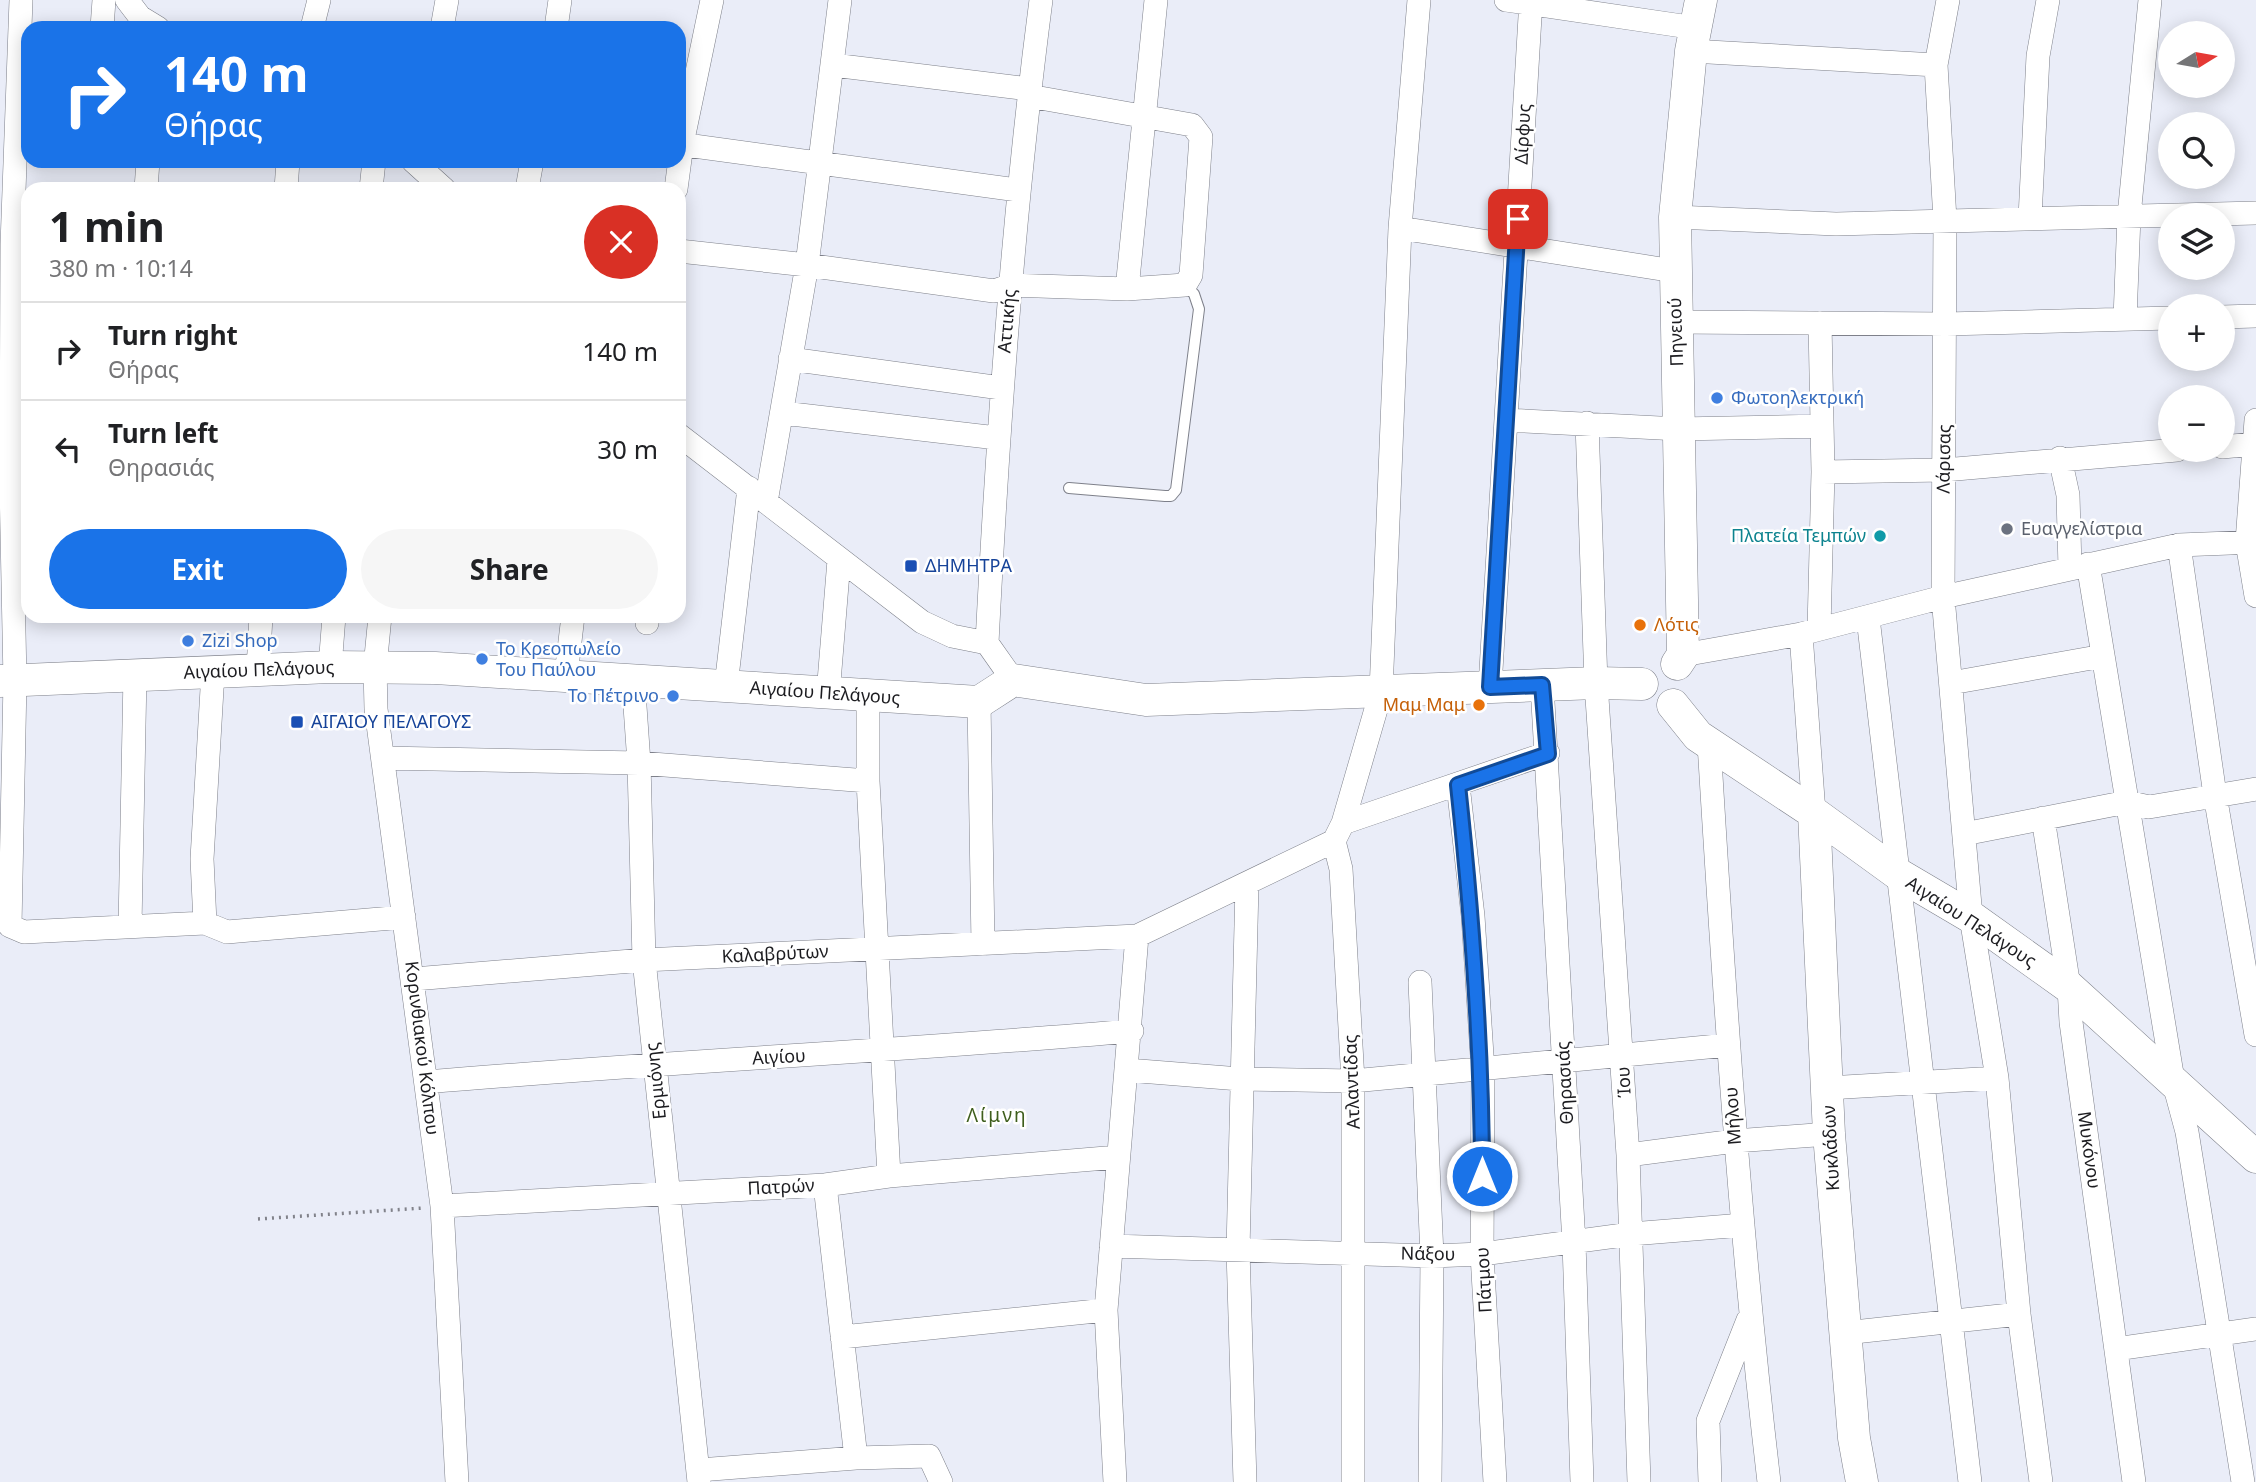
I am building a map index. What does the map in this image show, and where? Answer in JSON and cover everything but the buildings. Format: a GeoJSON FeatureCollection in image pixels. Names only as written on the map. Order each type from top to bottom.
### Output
{"type":"FeatureCollection","features":[{"type":"Feature","properties":{"kind":"main road","name":"Πηνειού"},"geometry":{"type":"LineString","coordinates":[[1673,705],[1684,696],[1687,683],[1680,660],[1675,217],[1696,26]]}},
{"type":"Feature","properties":{"kind":"main road"},"geometry":{"type":"LineString","coordinates":[[1673,705],[1654,704],[1645,696],[1642,684],[1644,672],[1653,664],[1680,660]]}},
{"type":"Feature","properties":{"kind":"main road","name":"Αιγαίου Πελάγους"},"geometry":{"type":"LineString","coordinates":[[8,681],[374,667],[633,678],[868,697],[979,702]]}},
{"type":"Feature","properties":{"kind":"main road"},"geometry":{"type":"LineString","coordinates":[[979,702],[1013,680],[1146,699],[1596,683],[1642,684]]}},
{"type":"Feature","properties":{"kind":"main road","name":"Αιγαίου Πελάγους"},"geometry":{"type":"LineString","coordinates":[[1673,705],[1694,733],[1814,813],[1898,874],[1972,918],[2069,987],[2255,1151]]}},
{"type":"Feature","properties":{"kind":"main road","name":"Κυκλάδων"},"geometry":{"type":"LineString","coordinates":[[1814,813],[1829,1134],[1854,1438],[1863,1482]]}},
{"type":"Feature","properties":{"kind":"street"},"geometry":{"type":"LineString","coordinates":[[21,0],[10,60],[21,133],[5,383],[19,483],[7,546],[10,926],[24,932],[205,923],[227,932],[404,917]]}},
{"type":"Feature","properties":{"kind":"street"},"geometry":{"type":"LineString","coordinates":[[102,21],[104,0]]}},
{"type":"Feature","properties":{"kind":"street"},"geometry":{"type":"LineString","coordinates":[[314,21],[319,0]]}},
{"type":"Feature","properties":{"kind":"street"},"geometry":{"type":"LineString","coordinates":[[443,21],[447,0]]}},
{"type":"Feature","properties":{"kind":"street"},"geometry":{"type":"LineString","coordinates":[[557,21],[560,0]]}},
{"type":"Feature","properties":{"kind":"street"},"geometry":{"type":"LineString","coordinates":[[686,117],[712,0]]}},
{"type":"Feature","properties":{"kind":"street"},"geometry":{"type":"LineString","coordinates":[[726,686],[757,495],[783,413],[807,265],[840,0]]}},
{"type":"Feature","properties":{"kind":"street","name":"Αττικής"},"geometry":{"type":"LineString","coordinates":[[987,643],[1001,388],[1018,190],[1041,0]]}},
{"type":"Feature","properties":{"kind":"street"},"geometry":{"type":"LineString","coordinates":[[1127,289],[1156,0]]}},
{"type":"Feature","properties":{"kind":"street","name":"Ατλαντίδας"},"geometry":{"type":"LineString","coordinates":[[1353,1482],[1353,1081],[1338,832],[1381,692],[1400,228],[1419,0]]}},
{"type":"Feature","properties":{"kind":"street"},"geometry":{"type":"LineString","coordinates":[[1506,0],[1696,26],[1937,65]]}},
{"type":"Feature","properties":{"kind":"street","name":"Λάρισας"},"geometry":{"type":"LineString","coordinates":[[1948,0],[1937,65],[1945,220],[1944,597],[1972,918],[1997,1078],[2019,1314],[2041,1482]]}},
{"type":"Feature","properties":{"kind":"street"},"geometry":{"type":"LineString","coordinates":[[2030,218],[2038,56],[2048,0]]}},
{"type":"Feature","properties":{"kind":"street"},"geometry":{"type":"LineString","coordinates":[[2124,319],[2129,216],[2150,0]]}},
{"type":"Feature","properties":{"kind":"street","name":"Δίρφυς"},"geometry":{"type":"LineString","coordinates":[[1490,687],[1531,2]]}},
{"type":"Feature","properties":{"kind":"street"},"geometry":{"type":"LineString","coordinates":[[686,252],[807,265],[994,291],[1011,285],[1127,289],[1185,285],[1191,275],[1201,137],[1198,129],[1192,125],[1029,93],[833,65]]}},
{"type":"Feature","properties":{"kind":"street"},"geometry":{"type":"LineString","coordinates":[[686,145],[1018,190]]}},
{"type":"Feature","properties":{"kind":"street"},"geometry":{"type":"LineString","coordinates":[[419,169],[435,182]]}},
{"type":"Feature","properties":{"kind":"street"},"geometry":{"type":"LineString","coordinates":[[1675,217],[1836,224],[2256,213]]}},
{"type":"Feature","properties":{"kind":"street"},"geometry":{"type":"LineString","coordinates":[[1400,228],[1674,271]]}},
{"type":"Feature","properties":{"kind":"street"},"geometry":{"type":"LineString","coordinates":[[2235,317],[2256,316]]}},
{"type":"Feature","properties":{"kind":"street"},"geometry":{"type":"LineString","coordinates":[[1676,322],[1946,324],[2158,318]]}},
{"type":"Feature","properties":{"kind":"street"},"geometry":{"type":"LineString","coordinates":[[1814,813],[1810,631],[1823,472],[1820,323]]}},
{"type":"Feature","properties":{"kind":"street"},"geometry":{"type":"LineString","coordinates":[[790,359],[1001,388]]}},
{"type":"Feature","properties":{"kind":"street"},"geometry":{"type":"LineString","coordinates":[[783,413],[997,438]]}},
{"type":"Feature","properties":{"kind":"street"},"geometry":{"type":"LineString","coordinates":[[1506,420],[1679,429],[1822,426]]}},
{"type":"Feature","properties":{"kind":"street"},"geometry":{"type":"LineString","coordinates":[[2256,420],[2252,542],[2256,596]]}},
{"type":"Feature","properties":{"kind":"street","name":"Ίου"},"geometry":{"type":"LineString","coordinates":[[1587,423],[1596,683],[1628,1155],[1639,1482]]}},
{"type":"Feature","properties":{"kind":"street"},"geometry":{"type":"LineString","coordinates":[[686,440],[922,622],[952,636],[987,643],[1013,680]]}},
{"type":"Feature","properties":{"kind":"street"},"geometry":{"type":"LineString","coordinates":[[2235,446],[2254,444]]}},
{"type":"Feature","properties":{"kind":"street"},"geometry":{"type":"LineString","coordinates":[[1823,472],[1944,470],[2158,451]]}},
{"type":"Feature","properties":{"kind":"street"},"geometry":{"type":"LineString","coordinates":[[2060,458],[2079,566],[2103,656],[2173,1080],[2187,1132],[2243,1482]]}},
{"type":"Feature","properties":{"kind":"street"},"geometry":{"type":"LineString","coordinates":[[1680,660],[1868,618],[1944,597],[2179,545],[2252,542]]}},
{"type":"Feature","properties":{"kind":"street"},"geometry":{"type":"LineString","coordinates":[[2179,545],[2216,795],[2256,1035]]}},
{"type":"Feature","properties":{"kind":"street"},"geometry":{"type":"LineString","coordinates":[[828,694],[839,560]]}},
{"type":"Feature","properties":{"kind":"street"},"geometry":{"type":"LineString","coordinates":[[1868,618],[1925,1082],[1970,1482]]}},
{"type":"Feature","properties":{"kind":"street"},"geometry":{"type":"LineString","coordinates":[[258,670],[261,623]]}},
{"type":"Feature","properties":{"kind":"street"},"geometry":{"type":"LineString","coordinates":[[330,667],[333,623]]}},
{"type":"Feature","properties":{"kind":"street","name":"Κορινθιακού Κόλπου"},"geometry":{"type":"LineString","coordinates":[[379,623],[374,667],[376,709],[414,979],[442,1206],[457,1482]]}},
{"type":"Feature","properties":{"kind":"street"},"geometry":{"type":"LineString","coordinates":[[566,675],[572,623]]}},
{"type":"Feature","properties":{"kind":"street"},"geometry":{"type":"LineString","coordinates":[[1951,683],[2103,656]]}},
{"type":"Feature","properties":{"kind":"street"},"geometry":{"type":"LineString","coordinates":[[205,923],[202,859],[213,672]]}},
{"type":"Feature","properties":{"kind":"street"},"geometry":{"type":"LineString","coordinates":[[131,926],[135,675]]}},
{"type":"Feature","properties":{"kind":"street","name":"Ερμιόνης"},"geometry":{"type":"LineString","coordinates":[[633,678],[639,763],[644,960],[699,1476]]}},
{"type":"Feature","properties":{"kind":"street","name":"Θηρασιάς"},"geometry":{"type":"LineString","coordinates":[[1542,685],[1574,1243],[1582,1482]]}},
{"type":"Feature","properties":{"kind":"street"},"geometry":{"type":"LineString","coordinates":[[868,697],[868,781],[889,1175]]}},
{"type":"Feature","properties":{"kind":"street"},"geometry":{"type":"LineString","coordinates":[[979,702],[983,944]]}},
{"type":"Feature","properties":{"kind":"street","name":"Μήλου"},"geometry":{"type":"LineString","coordinates":[[1709,743],[1749,1317],[1708,1421],[1710,1482]]}},
{"type":"Feature","properties":{"kind":"street"},"geometry":{"type":"LineString","coordinates":[[1115,1482],[1106,1310],[1118,1157],[1132,1031],[1137,936],[1247,885],[1338,832],[1458,785],[1548,754]]}},
{"type":"Feature","properties":{"kind":"street"},"geometry":{"type":"LineString","coordinates":[[383,758],[639,763],[868,781]]}},
{"type":"Feature","properties":{"kind":"street","name":"Πάτμου"},"geometry":{"type":"LineString","coordinates":[[1458,785],[1473,916],[1483,1071],[1482,1254],[1495,1482]]}},
{"type":"Feature","properties":{"kind":"street"},"geometry":{"type":"LineString","coordinates":[[1964,834],[2127,802],[2149,807],[2256,789]]}},
{"type":"Feature","properties":{"kind":"street","name":"Μυκόνου"},"geometry":{"type":"LineString","coordinates":[[2043,818],[2069,987],[2071,1022],[2134,1482]]}},
{"type":"Feature","properties":{"kind":"street"},"geometry":{"type":"LineString","coordinates":[[1245,1482],[1237,1250],[1247,885]]}},
{"type":"Feature","properties":{"kind":"street","name":"Καλαβρύτων"},"geometry":{"type":"LineString","coordinates":[[414,979],[644,960],[1137,936]]}},
{"type":"Feature","properties":{"kind":"street"},"geometry":{"type":"LineString","coordinates":[[1420,982],[1432,1256],[1430,1482]]}},
{"type":"Feature","properties":{"kind":"street","name":"Αιγίου"},"geometry":{"type":"LineString","coordinates":[[426,1082],[654,1063],[882,1052],[1132,1031]]}},
{"type":"Feature","properties":{"kind":"street"},"geometry":{"type":"LineString","coordinates":[[1127,1070],[1240,1079],[1353,1081],[1483,1071],[1728,1045]]}},
{"type":"Feature","properties":{"kind":"street"},"geometry":{"type":"LineString","coordinates":[[1828,1088],[1997,1078]]}},
{"type":"Feature","properties":{"kind":"street"},"geometry":{"type":"LineString","coordinates":[[1628,1155],[1735,1141],[1829,1134]]}},
{"type":"Feature","properties":{"kind":"street","name":"Πατρών"},"geometry":{"type":"LineString","coordinates":[[442,1206],[825,1185],[889,1175],[1118,1157]]}},
{"type":"Feature","properties":{"kind":"street"},"geometry":{"type":"LineString","coordinates":[[825,1185],[856,1458]]}},
{"type":"Feature","properties":{"kind":"street","name":"Νάξου"},"geometry":{"type":"LineString","coordinates":[[1111,1246],[1432,1256],[1482,1254],[1631,1234],[1743,1225]]}},
{"type":"Feature","properties":{"kind":"street"},"geometry":{"type":"LineString","coordinates":[[842,1337],[1106,1310]]}},
{"type":"Feature","properties":{"kind":"street"},"geometry":{"type":"LineString","coordinates":[[1844,1333],[2019,1314]]}},
{"type":"Feature","properties":{"kind":"street"},"geometry":{"type":"LineString","coordinates":[[1749,1317],[1769,1482]]}},
{"type":"Feature","properties":{"kind":"street"},"geometry":{"type":"LineString","coordinates":[[2116,1349],[2256,1329]]}},
{"type":"Feature","properties":{"kind":"street"},"geometry":{"type":"LineString","coordinates":[[699,1476],[856,1458],[929,1456],[941,1482]]}},
{"type":"Feature","properties":{"kind":"lane"},"geometry":{"type":"LineString","coordinates":[[1069,488],[1165,496],[1171,496],[1176,490],[1199,309],[1194,294],[1185,285]]}},
{"type":"Feature","properties":{"kind":"path"},"geometry":{"type":"LineString","coordinates":[[258,1219],[442,1206]]}},
{"type":"Feature","properties":{"kind":"place","name":"Φωτοηλεκτρική"},"geometry":{"type":"Point","coordinates":[1717,398]}},
{"type":"Feature","properties":{"kind":"place","name":"Ευαγγελίστρια"},"geometry":{"type":"Point","coordinates":[2007,529]}},
{"type":"Feature","properties":{"kind":"place","name":"Πλατεία Τεμπών"},"geometry":{"type":"Point","coordinates":[1880,536]}},
{"type":"Feature","properties":{"kind":"place","name":"ΔΗΜΗΤΡΑ"},"geometry":{"type":"Point","coordinates":[911,566]}},
{"type":"Feature","properties":{"kind":"place","name":"Λότις"},"geometry":{"type":"Point","coordinates":[1640,625]}},
{"type":"Feature","properties":{"kind":"place","name":"Zizi Shop"},"geometry":{"type":"Point","coordinates":[188,641]}},
{"type":"Feature","properties":{"kind":"place","name":"Το Κρεοπωλείο Του Παύλου"},"geometry":{"type":"Point","coordinates":[482,659]}},
{"type":"Feature","properties":{"kind":"place","name":"Το Πέτρινο"},"geometry":{"type":"Point","coordinates":[673,696]}},
{"type":"Feature","properties":{"kind":"place","name":"Μαμ Μαμ"},"geometry":{"type":"Point","coordinates":[1479,705]}},
{"type":"Feature","properties":{"kind":"place","name":"ΑΙΓΑΙΟΥ ΠΕΛΑΓΟΥΣ"},"geometry":{"type":"Point","coordinates":[297,722]}},
{"type":"Feature","properties":{"kind":"district","name":"Λίμνη"},"geometry":{"type":"Point","coordinates":[997,1115]}},
{"type":"Feature","properties":{"kind":"route"},"geometry":{"type":"LineString","coordinates":[[1482,1176],[1483,1071],[1473,916],[1458,785],[1548,754],[1542,685],[1490,687],[1518,219]]}}]}
